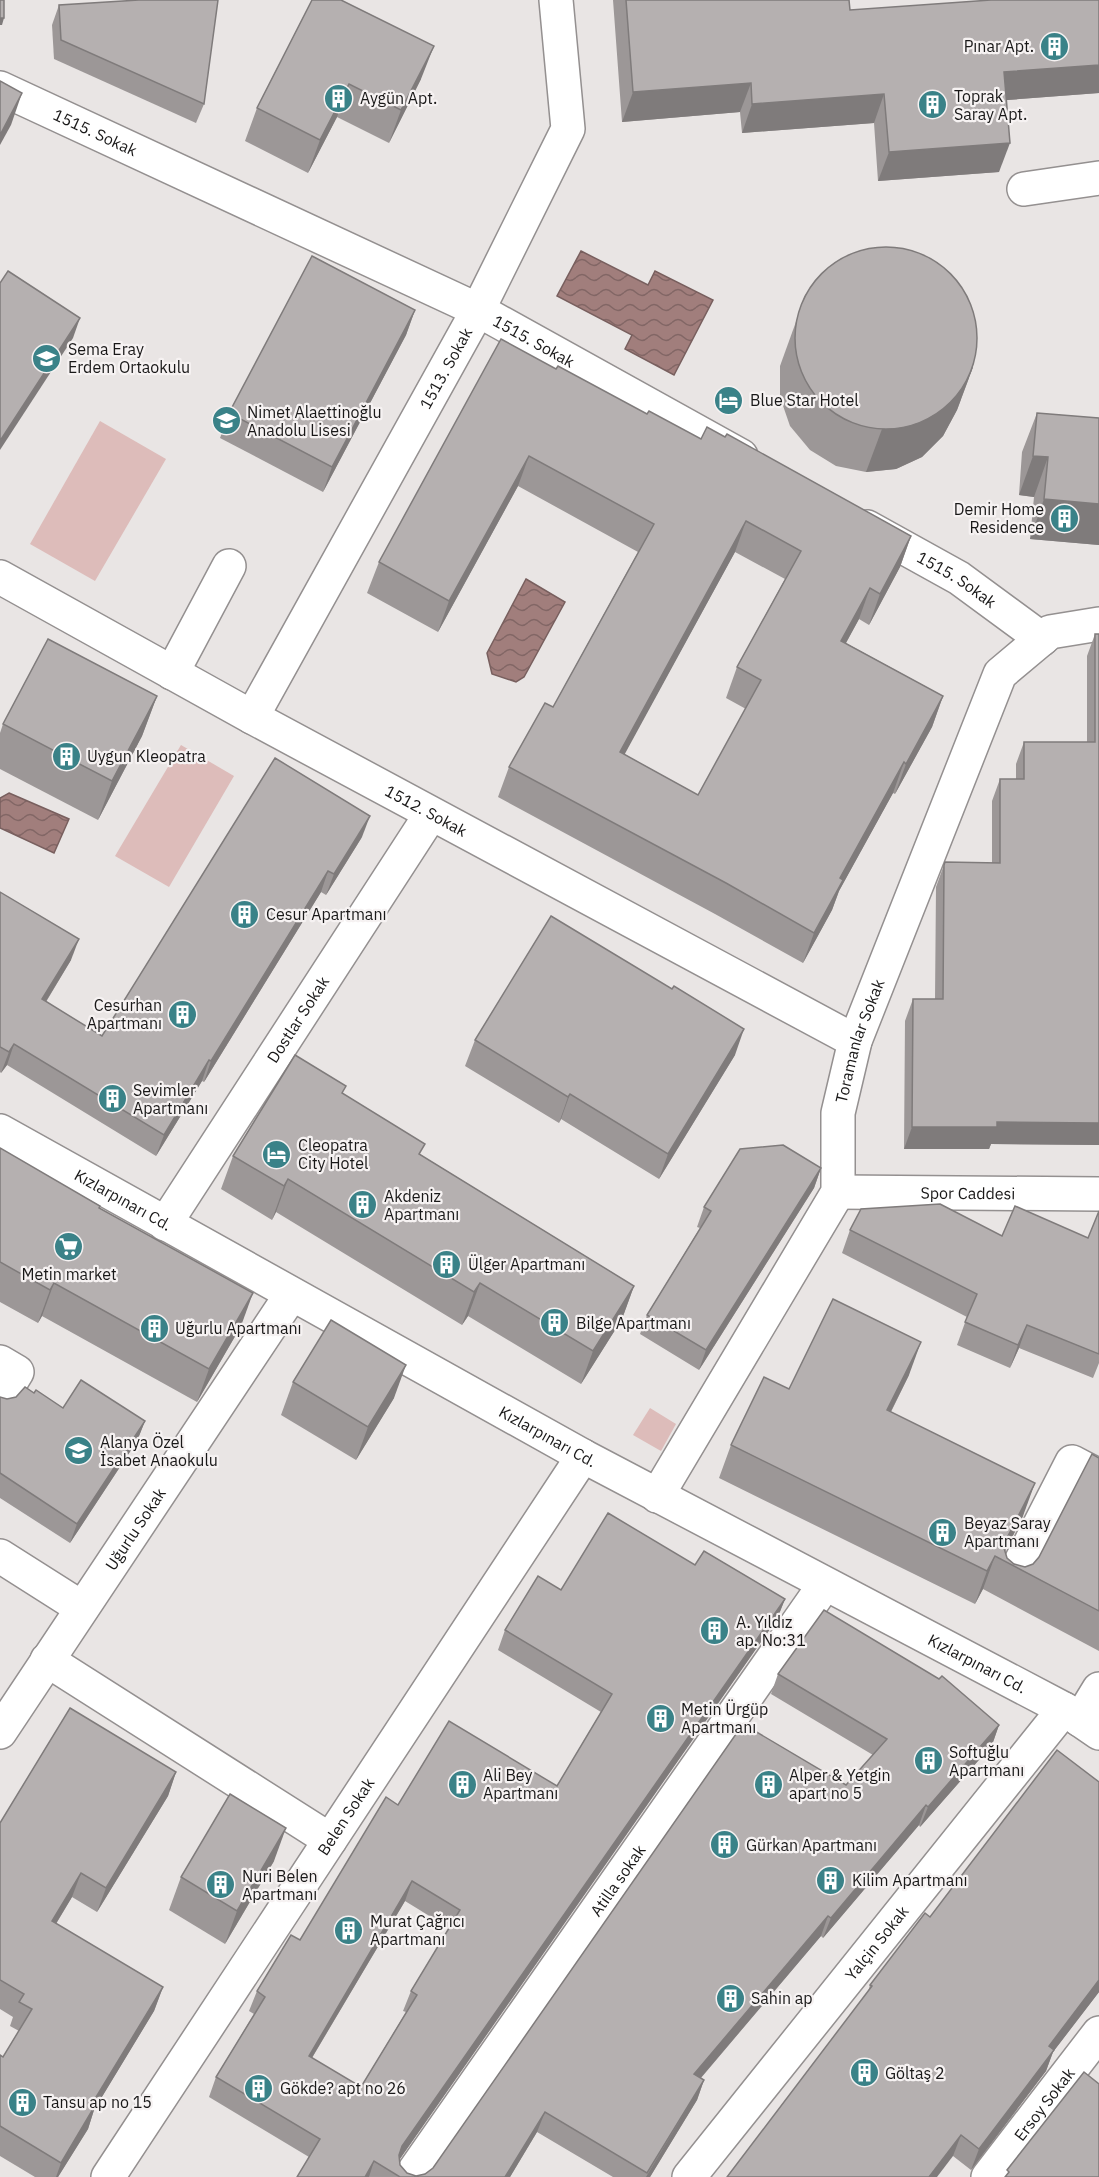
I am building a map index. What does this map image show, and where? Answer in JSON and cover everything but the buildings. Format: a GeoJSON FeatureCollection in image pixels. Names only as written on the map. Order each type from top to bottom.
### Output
{"type":"FeatureCollection","features":[{"type":"Feature","properties":{"kind":"street","name":"1513. Sokak"},"geometry":{"type":"LineString","coordinates":[[252,717],[478,310],[568,129],[556,0]]}},
{"type":"Feature","properties":{"kind":"street","name":"1515. Sokak"},"geometry":{"type":"LineString","coordinates":[[0,88],[478,310],[771,473]]}},
{"type":"Feature","properties":{"kind":"street"},"geometry":{"type":"LineString","coordinates":[[1024,189],[1099,178]]}},
{"type":"Feature","properties":{"kind":"street","name":"1515. Sokak"},"geometry":{"type":"LineString","coordinates":[[844,514],[959,578],[1042,639]]}},
{"type":"Feature","properties":{"kind":"street"},"geometry":{"type":"LineString","coordinates":[[172,673],[230,566]]}},
{"type":"Feature","properties":{"kind":"street","name":"1512. Sokak"},"geometry":{"type":"LineString","coordinates":[[0,578],[431,814],[855,1041]]}},
{"type":"Feature","properties":{"kind":"street","name":"Toramanlar Sokak"},"geometry":{"type":"LineString","coordinates":[[838,1192],[838,1113],[855,1041],[1000,674],[1050,632],[1099,624]]}},
{"type":"Feature","properties":{"kind":"street","name":"Dostlar Sokak"},"geometry":{"type":"LineString","coordinates":[[165,1224],[431,814]]}},
{"type":"Feature","properties":{"kind":"street","name":"Kızlarpınarı Cd."},"geometry":{"type":"LineString","coordinates":[[0,1131],[583,1456],[1081,1721]]}},
{"type":"Feature","properties":{"kind":"street"},"geometry":{"type":"LineString","coordinates":[[657,1496],[838,1192]]}},
{"type":"Feature","properties":{"kind":"street","name":"Spor Caddesi"},"geometry":{"type":"LineString","coordinates":[[838,1192],[1099,1194]]}},
{"type":"Feature","properties":{"kind":"street","name":"Uğurlu Sokak"},"geometry":{"type":"LineString","coordinates":[[0,1732],[291,1295]]}},
{"type":"Feature","properties":{"kind":"street"},"geometry":{"type":"LineString","coordinates":[[0,1362],[17,1372],[0,1400]]}},
{"type":"Feature","properties":{"kind":"street","name":"Belen Sokak"},"geometry":{"type":"LineString","coordinates":[[108,2177],[583,1456]]}},
{"type":"Feature","properties":{"kind":"street"},"geometry":{"type":"LineString","coordinates":[[1011,1581],[1071,1462],[1099,1476]]}},
{"type":"Feature","properties":{"kind":"street"},"geometry":{"type":"LineString","coordinates":[[0,1556],[82,1608]]}},
{"type":"Feature","properties":{"kind":"street","name":"Atilla sokak"},"geometry":{"type":"LineString","coordinates":[[410,2177],[825,1584]]}},
{"type":"Feature","properties":{"kind":"street"},"geometry":{"type":"LineString","coordinates":[[47,1660],[330,1840]]}},
{"type":"Feature","properties":{"kind":"street","name":"Yalçin Sokak"},"geometry":{"type":"LineString","coordinates":[[689,2177],[1081,1721],[1099,1689]]}},
{"type":"Feature","properties":{"kind":"street","name":"Ersoy Sokak"},"geometry":{"type":"LineString","coordinates":[[988,2177],[1098,2035]]}},
{"type":"Feature","properties":{"kind":"shaded area"},"geometry":{"type":"Polygon","coordinates":[[[100,421],[166,459],[95,581],[30,544],[100,421]]]}},
{"type":"Feature","properties":{"kind":"shaded area"},"geometry":{"type":"Polygon","coordinates":[[[181,745],[234,776],[169,887],[115,856],[181,745]]]}},
{"type":"Feature","properties":{"kind":"shaded area"},"geometry":{"type":"Polygon","coordinates":[[[650,1408],[676,1424],[661,1451],[633,1435],[650,1408]]]}},
{"type":"Feature","properties":{"kind":"water"},"geometry":{"type":"Polygon","coordinates":[[[581,251],[648,285],[655,271],[713,300],[674,375],[625,349],[632,335],[557,296],[581,251]]]}},
{"type":"Feature","properties":{"kind":"water"},"geometry":{"type":"Polygon","coordinates":[[[526,579],[565,602],[524,677],[516,682],[492,674],[487,653],[526,579]]]}},
{"type":"Feature","properties":{"kind":"water"},"geometry":{"type":"Polygon","coordinates":[[[9,793],[69,819],[54,853],[0,828],[0,798],[9,793]]]}},
{"type":"Feature","properties":{"kind":"place","name":"Pınar Apt."},"geometry":{"type":"Point","coordinates":[1055,46]}},
{"type":"Feature","properties":{"kind":"place","name":"Aygün Apt."},"geometry":{"type":"Point","coordinates":[339,98]}},
{"type":"Feature","properties":{"kind":"place","name":"Toprak Saray Apt."},"geometry":{"type":"Point","coordinates":[933,105]}},
{"type":"Feature","properties":{"kind":"place","name":"Sema Eray Erdem Ortaokulu"},"geometry":{"type":"Point","coordinates":[47,358]}},
{"type":"Feature","properties":{"kind":"place","name":"Blue Star Hotel"},"geometry":{"type":"Point","coordinates":[729,400]}},
{"type":"Feature","properties":{"kind":"place","name":"Nimet Alaettinoğlu Anadolu Lisesi"},"geometry":{"type":"Point","coordinates":[226,421]}},
{"type":"Feature","properties":{"kind":"place","name":"Demir Home Residence"},"geometry":{"type":"Point","coordinates":[1065,518]}},
{"type":"Feature","properties":{"kind":"place","name":"Uygun Kleopatra"},"geometry":{"type":"Point","coordinates":[66,756]}},
{"type":"Feature","properties":{"kind":"place","name":"Cesur Apartmanı"},"geometry":{"type":"Point","coordinates":[245,914]}},
{"type":"Feature","properties":{"kind":"place","name":"Cesurhan Apartmanı"},"geometry":{"type":"Point","coordinates":[183,1014]}},
{"type":"Feature","properties":{"kind":"place","name":"Sevimler Apartmanı"},"geometry":{"type":"Point","coordinates":[112,1099]}},
{"type":"Feature","properties":{"kind":"place","name":"Cleopatra City Hotel"},"geometry":{"type":"Point","coordinates":[277,1154]}},
{"type":"Feature","properties":{"kind":"place","name":"Akdeniz Apartmanı"},"geometry":{"type":"Point","coordinates":[363,1205]}},
{"type":"Feature","properties":{"kind":"place","name":"Metin market"},"geometry":{"type":"Point","coordinates":[69,1246]}},
{"type":"Feature","properties":{"kind":"place","name":"Ülger Apartmanı"},"geometry":{"type":"Point","coordinates":[447,1264]}},
{"type":"Feature","properties":{"kind":"place","name":"Bilge Apartmanı"},"geometry":{"type":"Point","coordinates":[555,1323]}},
{"type":"Feature","properties":{"kind":"place","name":"Uğurlu Apartmanı"},"geometry":{"type":"Point","coordinates":[154,1328]}},
{"type":"Feature","properties":{"kind":"place","name":"Alanya Özel İsabet Anaokulu"},"geometry":{"type":"Point","coordinates":[79,1451]}},
{"type":"Feature","properties":{"kind":"place","name":"Beyaz Saray Apartmanı"},"geometry":{"type":"Point","coordinates":[943,1532]}},
{"type":"Feature","properties":{"kind":"place","name":"A. Yıldız ap. No:31"},"geometry":{"type":"Point","coordinates":[715,1631]}},
{"type":"Feature","properties":{"kind":"place","name":"Metin Ürgüp Apartmanı"},"geometry":{"type":"Point","coordinates":[660,1718]}},
{"type":"Feature","properties":{"kind":"place","name":"Softuğlu Apartmanı"},"geometry":{"type":"Point","coordinates":[928,1761]}},
{"type":"Feature","properties":{"kind":"place","name":"Ali Bey Apartmanı"},"geometry":{"type":"Point","coordinates":[462,1784]}},
{"type":"Feature","properties":{"kind":"place","name":"Alper & Yetgin apart no 5"},"geometry":{"type":"Point","coordinates":[768,1784]}},
{"type":"Feature","properties":{"kind":"place","name":"Gürkan Apartmanı"},"geometry":{"type":"Point","coordinates":[725,1845]}},
{"type":"Feature","properties":{"kind":"place","name":"Kilim Apartmanı"},"geometry":{"type":"Point","coordinates":[831,1880]}},
{"type":"Feature","properties":{"kind":"place","name":"Nuri Belen Apartmanı"},"geometry":{"type":"Point","coordinates":[221,1885]}},
{"type":"Feature","properties":{"kind":"place","name":"Murat Çağrıcı Apartmanı"},"geometry":{"type":"Point","coordinates":[349,1930]}},
{"type":"Feature","properties":{"kind":"place","name":"Sahin ap"},"geometry":{"type":"Point","coordinates":[730,1998]}},
{"type":"Feature","properties":{"kind":"place","name":"Göltaş 2"},"geometry":{"type":"Point","coordinates":[864,2073]}},
{"type":"Feature","properties":{"kind":"place","name":"Gökde? apt no 26"},"geometry":{"type":"Point","coordinates":[259,2088]}},
{"type":"Feature","properties":{"kind":"place","name":"Tansu ap no 15"},"geometry":{"type":"Point","coordinates":[22,2102]}}]}
